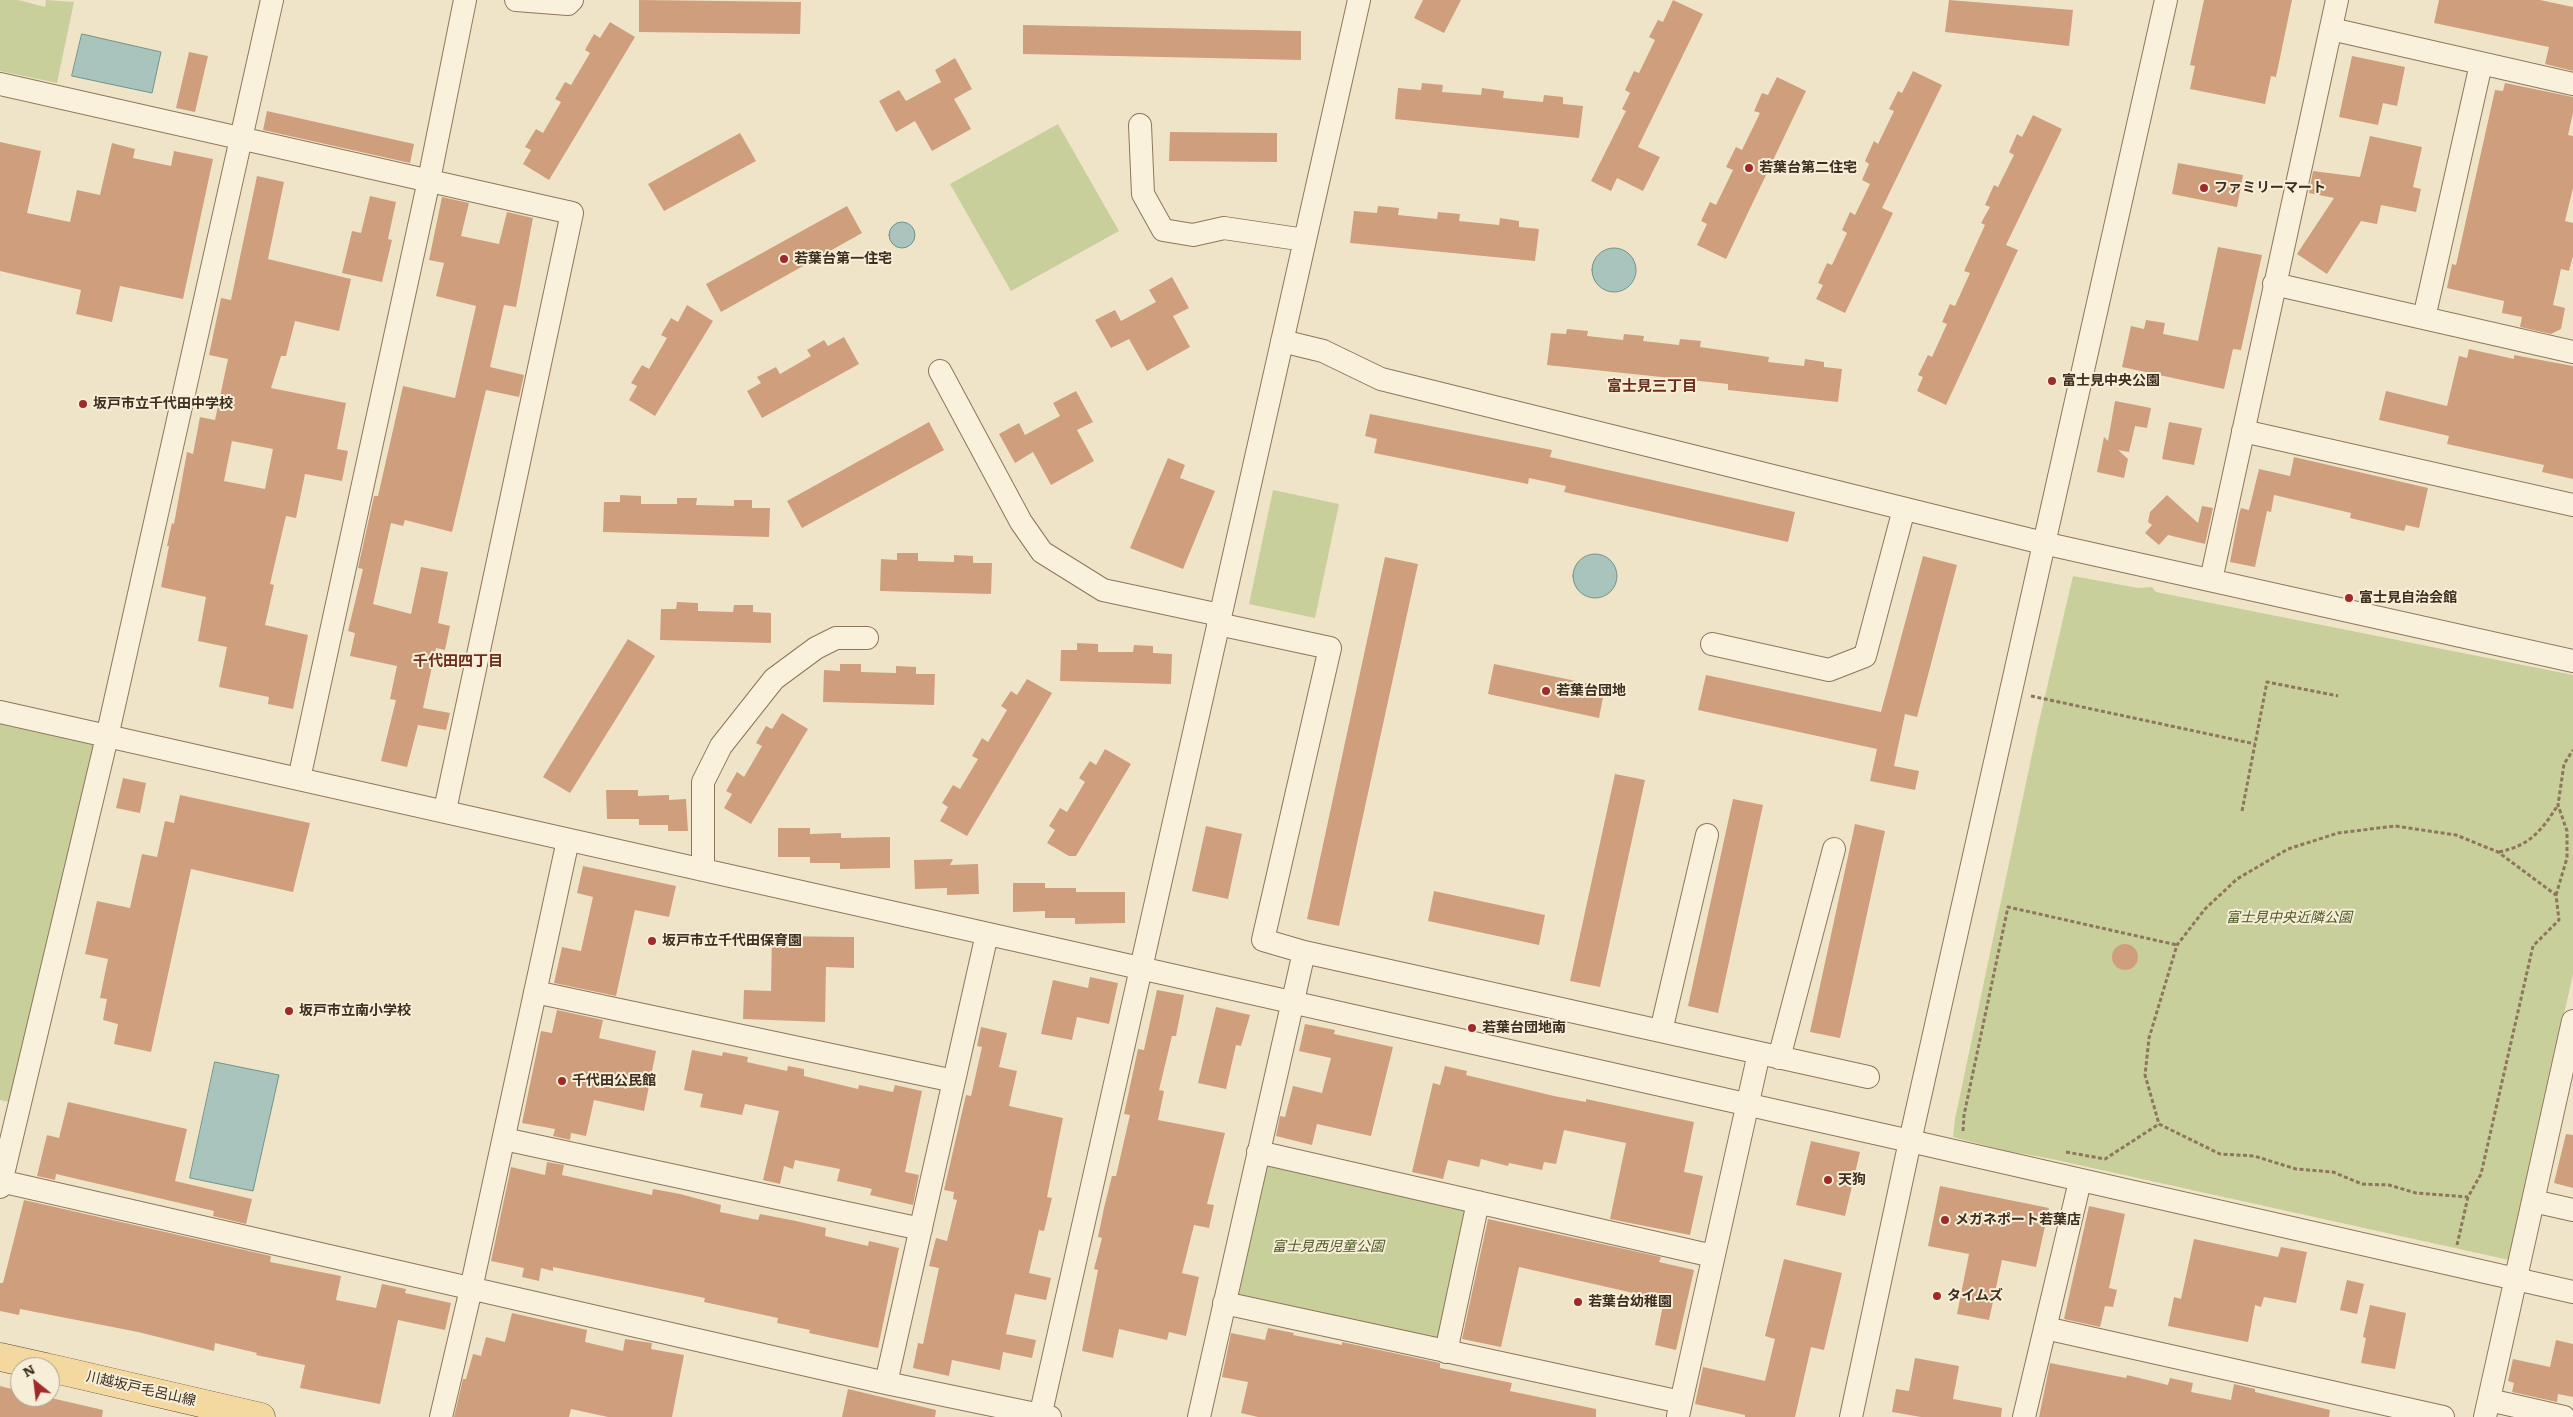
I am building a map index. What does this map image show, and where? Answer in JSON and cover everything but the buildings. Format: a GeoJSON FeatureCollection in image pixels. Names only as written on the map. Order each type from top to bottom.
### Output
{"type":"FeatureCollection","features":[{"type":"Feature","properties":{"kind":"main road","name":"川越坂戸毛呂山線"},"geometry":{"type":"LineString","coordinates":[[60,1370],[261,1417]]}},
{"type":"Feature","properties":{"kind":"street"},"geometry":{"type":"LineString","coordinates":[[272,0],[107,737],[0,1183],[886,1383],[1043,1416],[1140,969],[1359,0]]}},
{"type":"Feature","properties":{"kind":"street"},"geometry":{"type":"LineString","coordinates":[[299,779],[429,180],[465,0]]}},
{"type":"Feature","properties":{"kind":"street"},"geometry":{"type":"LineString","coordinates":[[516,0],[568,4],[572,0]]}},
{"type":"Feature","properties":{"kind":"street"},"geometry":{"type":"LineString","coordinates":[[1851,1417],[1910,1141],[2166,0]]}},
{"type":"Feature","properties":{"kind":"street"},"geometry":{"type":"LineString","coordinates":[[2211,580],[2337,0]]}},
{"type":"Feature","properties":{"kind":"street"},"geometry":{"type":"LineString","coordinates":[[2332,29],[2573,84]]}},
{"type":"Feature","properties":{"kind":"street"},"geometry":{"type":"LineString","coordinates":[[2424,318],[2481,64]]}},
{"type":"Feature","properties":{"kind":"street"},"geometry":{"type":"LineString","coordinates":[[0,84],[572,213],[444,810]]}},
{"type":"Feature","properties":{"kind":"street"},"geometry":{"type":"LineString","coordinates":[[1140,125],[1143,194],[1163,230],[1193,235],[1224,228],[1305,240]]}},
{"type":"Feature","properties":{"kind":"street"},"geometry":{"type":"LineString","coordinates":[[2274,284],[2572,349]]}},
{"type":"Feature","properties":{"kind":"street"},"geometry":{"type":"LineString","coordinates":[[1282,341],[1323,351],[1382,379],[1904,509],[2043,543],[2573,661]]}},
{"type":"Feature","properties":{"kind":"street"},"geometry":{"type":"LineString","coordinates":[[940,371],[1021,522],[1042,552],[1103,590],[1330,648],[1263,940],[1304,952],[1868,1077]]}},
{"type":"Feature","properties":{"kind":"street"},"geometry":{"type":"LineString","coordinates":[[2243,431],[2573,505]]}},
{"type":"Feature","properties":{"kind":"street"},"geometry":{"type":"LineString","coordinates":[[1712,644],[1829,670],[1865,656],[1904,509]]}},
{"type":"Feature","properties":{"kind":"street"},"geometry":{"type":"LineString","coordinates":[[703,870],[703,782],[721,746],[774,679],[809,653],[836,638],[867,638]]}},
{"type":"Feature","properties":{"kind":"street"},"geometry":{"type":"LineString","coordinates":[[0,712],[444,810],[568,840],[1292,1004],[1746,1104],[2573,1292]]}},
{"type":"Feature","properties":{"kind":"street"},"geometry":{"type":"LineString","coordinates":[[1661,1031],[1707,835]]}},
{"type":"Feature","properties":{"kind":"street"},"geometry":{"type":"LineString","coordinates":[[441,1417],[471,1289],[568,840]]}},
{"type":"Feature","properties":{"kind":"street"},"geometry":{"type":"LineString","coordinates":[[1224,1303],[1446,1352],[1679,1410],[1746,1104],[1769,1055],[1834,849]]}},
{"type":"Feature","properties":{"kind":"street"},"geometry":{"type":"LineString","coordinates":[[886,1383],[987,934]]}},
{"type":"Feature","properties":{"kind":"street"},"geometry":{"type":"LineString","coordinates":[[1198,1417],[1304,952]]}},
{"type":"Feature","properties":{"kind":"street"},"geometry":{"type":"LineString","coordinates":[[535,992],[954,1081]]}},
{"type":"Feature","properties":{"kind":"street"},"geometry":{"type":"LineString","coordinates":[[2564,1417],[2487,1408],[2573,1021]]}},
{"type":"Feature","properties":{"kind":"street"},"geometry":{"type":"LineString","coordinates":[[504,1139],[921,1229]]}},
{"type":"Feature","properties":{"kind":"street"},"geometry":{"type":"LineString","coordinates":[[1258,1152],[1713,1256]]}},
{"type":"Feature","properties":{"kind":"street"},"geometry":{"type":"LineString","coordinates":[[2024,1417],[2080,1181]]}},
{"type":"Feature","properties":{"kind":"street"},"geometry":{"type":"LineString","coordinates":[[2533,1201],[2573,1210]]}},
{"type":"Feature","properties":{"kind":"street"},"geometry":{"type":"LineString","coordinates":[[1446,1352],[1478,1202]]}},
{"type":"Feature","properties":{"kind":"street"},"geometry":{"type":"LineString","coordinates":[[2045,1328],[2443,1417]]}},
{"type":"Feature","properties":{"kind":"path"},"geometry":{"type":"LineString","coordinates":[[2242,811],[2267,682],[2338,696]]}},
{"type":"Feature","properties":{"kind":"path"},"geometry":{"type":"LineString","coordinates":[[2011,692],[2255,744]]}},
{"type":"Feature","properties":{"kind":"path"},"geometry":{"type":"LineString","coordinates":[[2498,852],[2517,848],[2542,831],[2558,805],[2564,764],[2573,750]]}},
{"type":"Feature","properties":{"kind":"path"},"geometry":{"type":"LineString","coordinates":[[2456,1253],[2468,1197],[2482,1174],[2533,946],[2559,920],[2556,895],[2566,858],[2567,831],[2558,805]]}},
{"type":"Feature","properties":{"kind":"path"},"geometry":{"type":"LineString","coordinates":[[2468,1197],[2416,1193],[2389,1185],[2362,1184],[2333,1172],[2296,1169],[2254,1156],[2220,1154],[2159,1124],[2145,1075],[2149,1038],[2177,945],[2205,909],[2238,879],[2288,849],[2338,833],[2395,826],[2456,835],[2498,852],[2556,895]]}},
{"type":"Feature","properties":{"kind":"path"},"geometry":{"type":"LineString","coordinates":[[1973,1134],[1963,1132],[1964,1115],[2008,907],[2177,945]]}},
{"type":"Feature","properties":{"kind":"path"},"geometry":{"type":"LineString","coordinates":[[2058,1150],[2105,1159],[2159,1124]]}},
{"type":"Feature","properties":{"kind":"green space"},"geometry":{"type":"Polygon","coordinates":[[[0,0],[18,0],[45,7],[46,0],[74,2],[57,83],[0,71],[0,0]]]}},
{"type":"Feature","properties":{"kind":"green space"},"geometry":{"type":"Polygon","coordinates":[[[1058,124],[1119,231],[1011,291],[950,184],[1058,124]]]}},
{"type":"Feature","properties":{"kind":"green space"},"geometry":{"type":"Polygon","coordinates":[[[1273,490],[1339,504],[1315,618],[1249,604],[1273,490]]]}},
{"type":"Feature","properties":{"kind":"green space","name":"富士見中央近隣公園"},"geometry":{"type":"Polygon","coordinates":[[[2073,576],[2138,588],[2152,587],[2156,592],[2573,675],[2573,974],[2509,1260],[2047,1158],[2006,1151],[1953,1137],[1955,1119],[2038,726],[2073,576]]]}},
{"type":"Feature","properties":{"kind":"green space"},"geometry":{"type":"Polygon","coordinates":[[[0,723],[95,744],[9,1102],[0,1100],[0,723]]]}},
{"type":"Feature","properties":{"kind":"green space","name":"富士見西児童公園"},"geometry":{"type":"Polygon","coordinates":[[[1258,1152],[1478,1202],[1446,1352],[1224,1303],[1258,1152]]]}},
{"type":"Feature","properties":{"kind":"water"},"geometry":{"type":"Polygon","coordinates":[[[82,34],[161,52],[152,93],[72,76],[82,34]]]}},
{"type":"Feature","properties":{"kind":"water"},"geometry":{"type":"Polygon","coordinates":[[[902,222],[911,226],[915,235],[911,244],[902,248],[893,244],[889,235],[893,226],[902,222]]]}},
{"type":"Feature","properties":{"kind":"water"},"geometry":{"type":"Polygon","coordinates":[[[1614,248],[1626,252],[1632,258],[1636,270],[1632,282],[1626,288],[1614,292],[1602,288],[1596,282],[1592,270],[1596,258],[1602,252],[1614,248]]]}},
{"type":"Feature","properties":{"kind":"water"},"geometry":{"type":"Polygon","coordinates":[[[1595,554],[1607,558],[1613,564],[1617,576],[1613,588],[1607,594],[1595,598],[1583,594],[1577,588],[1573,576],[1577,564],[1583,558],[1595,554]]]}},
{"type":"Feature","properties":{"kind":"water"},"geometry":{"type":"Polygon","coordinates":[[[215,1062],[279,1075],[253,1191],[190,1178],[215,1062]]]}},
{"type":"Feature","properties":{"kind":"place","name":"若葉台第二住宅"},"geometry":{"type":"Point","coordinates":[1749,168]}},
{"type":"Feature","properties":{"kind":"place","name":"ファミリーマート"},"geometry":{"type":"Point","coordinates":[2204,188]}},
{"type":"Feature","properties":{"kind":"place","name":"若葉台第一住宅"},"geometry":{"type":"Point","coordinates":[784,259]}},
{"type":"Feature","properties":{"kind":"place","name":"富士見中央公園"},"geometry":{"type":"Point","coordinates":[2052,381]}},
{"type":"Feature","properties":{"kind":"place","name":"坂戸市立千代田中学校"},"geometry":{"type":"Point","coordinates":[83,404]}},
{"type":"Feature","properties":{"kind":"place","name":"富士見自治会館"},"geometry":{"type":"Point","coordinates":[2349,598]}},
{"type":"Feature","properties":{"kind":"place","name":"若葉台団地"},"geometry":{"type":"Point","coordinates":[1546,691]}},
{"type":"Feature","properties":{"kind":"place","name":"坂戸市立千代田保育園"},"geometry":{"type":"Point","coordinates":[652,941]}},
{"type":"Feature","properties":{"kind":"place","name":"坂戸市立南小学校"},"geometry":{"type":"Point","coordinates":[289,1011]}},
{"type":"Feature","properties":{"kind":"place","name":"若葉台団地南"},"geometry":{"type":"Point","coordinates":[1472,1028]}},
{"type":"Feature","properties":{"kind":"place","name":"千代田公民館"},"geometry":{"type":"Point","coordinates":[562,1081]}},
{"type":"Feature","properties":{"kind":"place","name":"天狗"},"geometry":{"type":"Point","coordinates":[1828,1180]}},
{"type":"Feature","properties":{"kind":"place","name":"メガネポート若葉店"},"geometry":{"type":"Point","coordinates":[1945,1220]}},
{"type":"Feature","properties":{"kind":"place","name":"タイムズ"},"geometry":{"type":"Point","coordinates":[1937,1296]}},
{"type":"Feature","properties":{"kind":"place","name":"若葉台幼稚園"},"geometry":{"type":"Point","coordinates":[1578,1302]}},
{"type":"Feature","properties":{"kind":"district","name":"富士見三丁目"},"geometry":{"type":"Point","coordinates":[1652,387]}},
{"type":"Feature","properties":{"kind":"district","name":"千代田四丁目"},"geometry":{"type":"Point","coordinates":[458,662]}}]}
